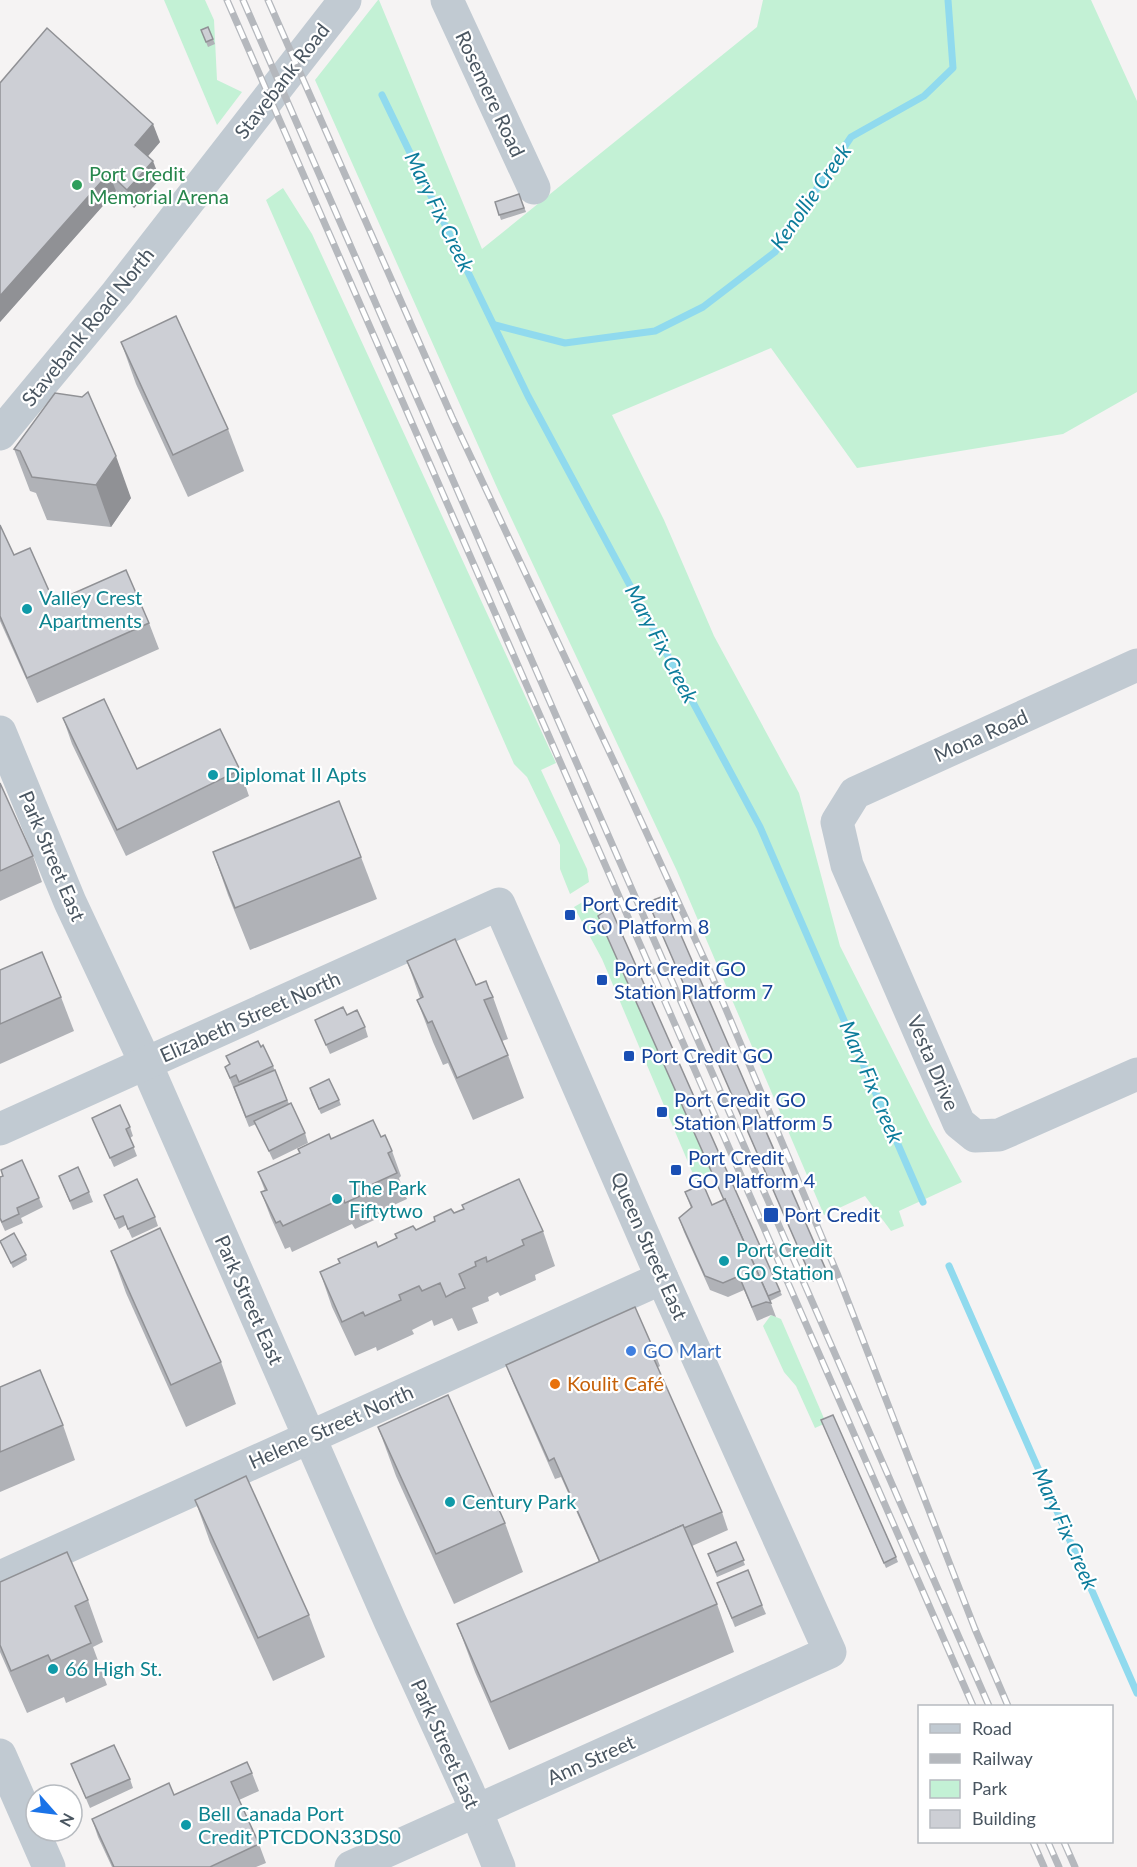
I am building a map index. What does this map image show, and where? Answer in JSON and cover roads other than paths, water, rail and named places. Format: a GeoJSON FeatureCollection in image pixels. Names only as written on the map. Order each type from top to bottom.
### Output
{"type":"FeatureCollection","features":[{"type":"Feature","properties":{"kind":"street","name":"Stavebank Road"},"geometry":{"type":"LineString","coordinates":[[174,219],[345,0]]}},
{"type":"Feature","properties":{"kind":"street","name":"Rosemere Road"},"geometry":{"type":"LineString","coordinates":[[447,0],[534,188]]}},
{"type":"Feature","properties":{"kind":"street","name":"Stavebank Road North"},"geometry":{"type":"LineString","coordinates":[[0,434],[117,293],[174,219]]}},
{"type":"Feature","properties":{"kind":"street","name":"Mona Road"},"geometry":{"type":"LineString","coordinates":[[837,822],[855,793],[1137,665]]}},
{"type":"Feature","properties":{"kind":"street","name":"Park Street East"},"geometry":{"type":"LineString","coordinates":[[0,732],[70,902],[146,1064],[499,1867]]}},
{"type":"Feature","properties":{"kind":"street","name":"Vesta Drive"},"geometry":{"type":"LineString","coordinates":[[837,822],[848,866],[959,1123],[975,1136],[999,1135],[1137,1074]]}},
{"type":"Feature","properties":{"kind":"street","name":"Elizabeth Street North"},"geometry":{"type":"LineString","coordinates":[[0,1129],[499,904]]}},
{"type":"Feature","properties":{"kind":"street","name":"Queen Street East"},"geometry":{"type":"LineString","coordinates":[[499,904],[662,1278],[830,1652]]}},
{"type":"Feature","properties":{"kind":"street","name":"Helene Street North"},"geometry":{"type":"LineString","coordinates":[[0,1577],[662,1278]]}},
{"type":"Feature","properties":{"kind":"street","name":"Ann Street"},"geometry":{"type":"LineString","coordinates":[[351,1867],[830,1652]]}},
{"type":"Feature","properties":{"kind":"street"},"geometry":{"type":"LineString","coordinates":[[0,1755],[49,1867]]}},
{"type":"Feature","properties":{"kind":"waterway","name":"Kenollie Creek"},"geometry":{"type":"LineString","coordinates":[[495,325],[565,343],[655,331],[703,307],[775,252],[851,137],[924,96],[953,68],[948,0]]}},
{"type":"Feature","properties":{"kind":"waterway","name":"Mary Fix Creek"},"geometry":{"type":"LineString","coordinates":[[382,95],[528,396],[760,827],[923,1202]]}},
{"type":"Feature","properties":{"kind":"waterway","name":"Mary Fix Creek"},"geometry":{"type":"LineString","coordinates":[[949,1266],[1137,1693]]}},
{"type":"Feature","properties":{"kind":"railway"},"geometry":{"type":"LineString","coordinates":[[227,0],[973,1705]]}},
{"type":"Feature","properties":{"kind":"railway"},"geometry":{"type":"LineString","coordinates":[[243,0],[989,1705]]}},
{"type":"Feature","properties":{"kind":"railway"},"geometry":{"type":"LineString","coordinates":[[268,0],[452,417],[712,976],[837,1273],[975,1629],[1008,1705]]}},
{"type":"Feature","properties":{"kind":"railway"},"geometry":{"type":"LineString","coordinates":[[1033,1843],[1044,1867]]}},
{"type":"Feature","properties":{"kind":"railway"},"geometry":{"type":"LineString","coordinates":[[1048,1843],[1059,1867]]}},
{"type":"Feature","properties":{"kind":"railway"},"geometry":{"type":"LineString","coordinates":[[1064,1843],[1075,1867]]}},
{"type":"Feature","properties":{"kind":"place","name":"Port Credit Memorial Arena"},"geometry":{"type":"Point","coordinates":[77,185]}},
{"type":"Feature","properties":{"kind":"place","name":"Valley Crest Apartments"},"geometry":{"type":"Point","coordinates":[27,609]}},
{"type":"Feature","properties":{"kind":"place","name":"Diplomat II Apts"},"geometry":{"type":"Point","coordinates":[213,775]}},
{"type":"Feature","properties":{"kind":"place","name":"Port Credit GO Platform 8"},"geometry":{"type":"Point","coordinates":[570,915]}},
{"type":"Feature","properties":{"kind":"place","name":"Port Credit GO Station Platform 7"},"geometry":{"type":"Point","coordinates":[602,980]}},
{"type":"Feature","properties":{"kind":"place","name":"Port Credit GO"},"geometry":{"type":"Point","coordinates":[629,1056]}},
{"type":"Feature","properties":{"kind":"place","name":"Port Credit GO Station Platform 5"},"geometry":{"type":"Point","coordinates":[662,1112]}},
{"type":"Feature","properties":{"kind":"place","name":"Port Credit GO Platform 4"},"geometry":{"type":"Point","coordinates":[676,1170]}},
{"type":"Feature","properties":{"kind":"place","name":"The Park Fiftytwo"},"geometry":{"type":"Point","coordinates":[337,1199]}},
{"type":"Feature","properties":{"kind":"place","name":"Port Credit"},"geometry":{"type":"Point","coordinates":[771,1215]}},
{"type":"Feature","properties":{"kind":"place","name":"Port Credit GO Station"},"geometry":{"type":"Point","coordinates":[724,1261]}},
{"type":"Feature","properties":{"kind":"place","name":"GO Mart"},"geometry":{"type":"Point","coordinates":[631,1351]}},
{"type":"Feature","properties":{"kind":"place","name":"Koulit Café"},"geometry":{"type":"Point","coordinates":[555,1384]}},
{"type":"Feature","properties":{"kind":"place","name":"Century Park"},"geometry":{"type":"Point","coordinates":[450,1502]}},
{"type":"Feature","properties":{"kind":"place","name":"66 High St."},"geometry":{"type":"Point","coordinates":[53,1669]}},
{"type":"Feature","properties":{"kind":"place","name":"Bell Canada Port Credit PTCDON33DS0"},"geometry":{"type":"Point","coordinates":[186,1825]}}]}
